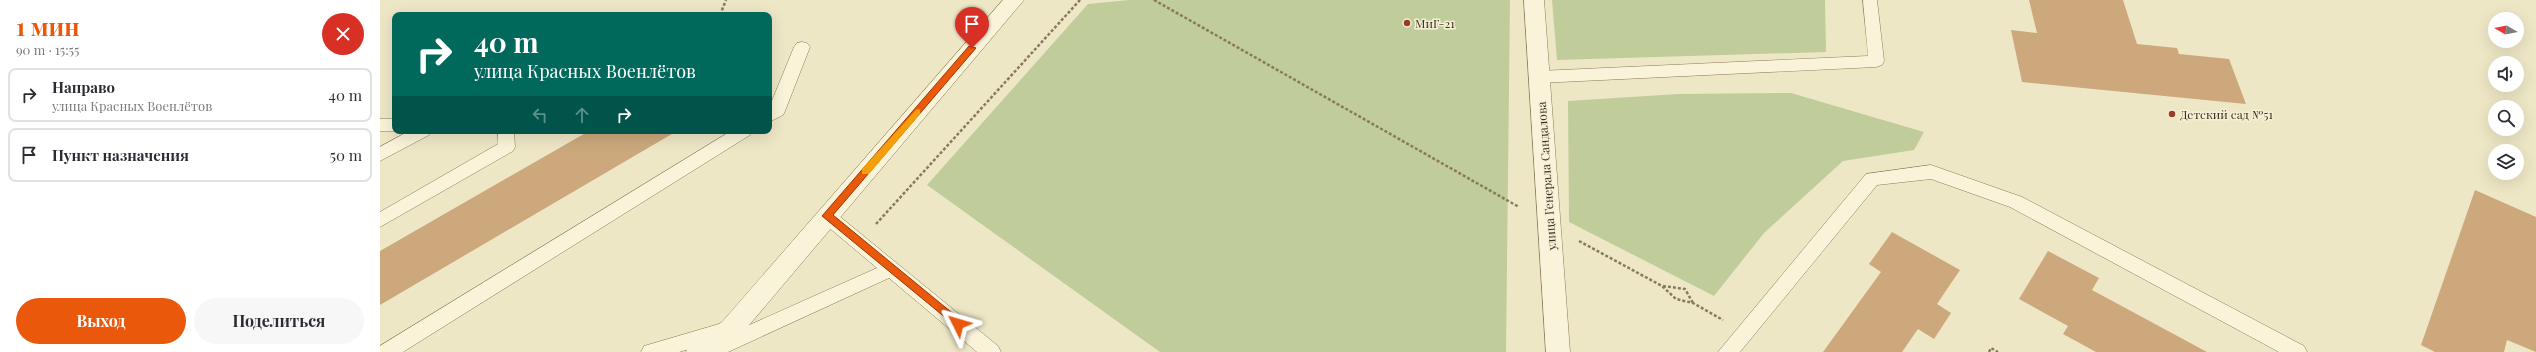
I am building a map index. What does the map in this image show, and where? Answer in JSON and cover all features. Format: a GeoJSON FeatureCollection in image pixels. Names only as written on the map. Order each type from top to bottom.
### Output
{"type":"FeatureCollection","features":[{"type":"Feature","properties":{"kind":"street"},"geometry":{"type":"LineString","coordinates":[[698,352],[731,329],[1014,0]]}},
{"type":"Feature","properties":{"kind":"street","name":"улица Генерала Сандалова"},"geometry":{"type":"LineString","coordinates":[[1534,0],[1558,352]]}},
{"type":"Feature","properties":{"kind":"lane"},"geometry":{"type":"LineString","coordinates":[[1539,77],[1876,61],[1870,0]]}},
{"type":"Feature","properties":{"kind":"lane"},"geometry":{"type":"LineString","coordinates":[[772,114],[777,111],[802,47]]}},
{"type":"Feature","properties":{"kind":"lane"},"geometry":{"type":"LineString","coordinates":[[380,125],[392,125]]}},
{"type":"Feature","properties":{"kind":"lane"},"geometry":{"type":"LineString","coordinates":[[380,155],[418,134]]}},
{"type":"Feature","properties":{"kind":"lane"},"geometry":{"type":"LineString","coordinates":[[380,220],[507,147],[506,134]]}},
{"type":"Feature","properties":{"kind":"lane"},"geometry":{"type":"LineString","coordinates":[[387,352],[739,134]]}},
{"type":"Feature","properties":{"kind":"lane"},"geometry":{"type":"LineString","coordinates":[[1728,352],[1872,179],[1931,172],[2016,202],[2297,352]]}},
{"type":"Feature","properties":{"kind":"lane"},"geometry":{"type":"LineString","coordinates":[[827,216],[892,268],[991,352]]}},
{"type":"Feature","properties":{"kind":"lane"},"geometry":{"type":"LineString","coordinates":[[708,352],[892,268]]}},
{"type":"Feature","properties":{"kind":"lane"},"geometry":{"type":"LineString","coordinates":[[652,352],[731,329]]}},
{"type":"Feature","properties":{"kind":"path"},"geometry":{"type":"LineString","coordinates":[[721,12],[726,0]]}},
{"type":"Feature","properties":{"kind":"path"},"geometry":{"type":"LineString","coordinates":[[860,242],[1080,0]]}},
{"type":"Feature","properties":{"kind":"path"},"geometry":{"type":"LineString","coordinates":[[1154,0],[1550,225],[1662,286],[1676,299],[1693,303],[1744,332]]}},
{"type":"Feature","properties":{"kind":"path"},"geometry":{"type":"LineString","coordinates":[[1662,286],[1685,289],[1693,303]]}},
{"type":"Feature","properties":{"kind":"path"},"geometry":{"type":"LineString","coordinates":[[1988,352],[1991,348],[1998,352]]}},
{"type":"Feature","properties":{"kind":"green space"},"geometry":{"type":"Polygon","coordinates":[[[1129,0],[1510,0],[1506,352],[1160,352],[927,185],[1088,4],[1129,0]]]}},
{"type":"Feature","properties":{"kind":"green space"},"geometry":{"type":"Polygon","coordinates":[[[1552,0],[1825,0],[1826,52],[1557,60],[1552,0]]]}},
{"type":"Feature","properties":{"kind":"green space"},"geometry":{"type":"Polygon","coordinates":[[[1791,93],[1924,132],[1914,150],[1843,161],[1764,233],[1714,296],[1569,222],[1568,101],[1678,94],[1791,93]]]}},
{"type":"Feature","properties":{"kind":"building"},"geometry":{"type":"Polygon","coordinates":[[[2029,0],[2123,0],[2137,44],[2177,48],[2179,54],[2229,59],[2246,104],[2022,82],[2011,30],[2037,33],[2029,0]]]}},
{"type":"Feature","properties":{"kind":"building"},"geometry":{"type":"Polygon","coordinates":[[[584,134],[672,134],[380,305],[380,251],[584,134]]]}},
{"type":"Feature","properties":{"kind":"building"},"geometry":{"type":"Polygon","coordinates":[[[2475,190],[2536,217],[2536,352],[2507,340],[2504,352],[2435,352],[2421,345],[2475,190]]]}},
{"type":"Feature","properties":{"kind":"building"},"geometry":{"type":"Polygon","coordinates":[[[1892,232],[1960,270],[1937,304],[1951,313],[1934,339],[1918,329],[1902,352],[1823,352],[1881,272],[1869,264],[1892,232]]]}},
{"type":"Feature","properties":{"kind":"building"},"geometry":{"type":"Polygon","coordinates":[[[2048,251],[2099,278],[2092,290],[2207,352],[2096,352],[2063,334],[2068,326],[2019,299],[2048,251]]]}},
{"type":"Feature","properties":{"kind":"slow traffic"},"geometry":{"type":"LineString","coordinates":[[865,171],[917,112]]}},
{"type":"Feature","properties":{"kind":"place","name":"МиГ-21"},"geometry":{"type":"Point","coordinates":[1407,23]}},
{"type":"Feature","properties":{"kind":"place","name":"Детский сад №51"},"geometry":{"type":"Point","coordinates":[2172,114]}},
{"type":"Feature","properties":{"kind":"route"},"geometry":{"type":"LineString","coordinates":[[958,324],[892,268],[827,216],[972,48]]}}]}
